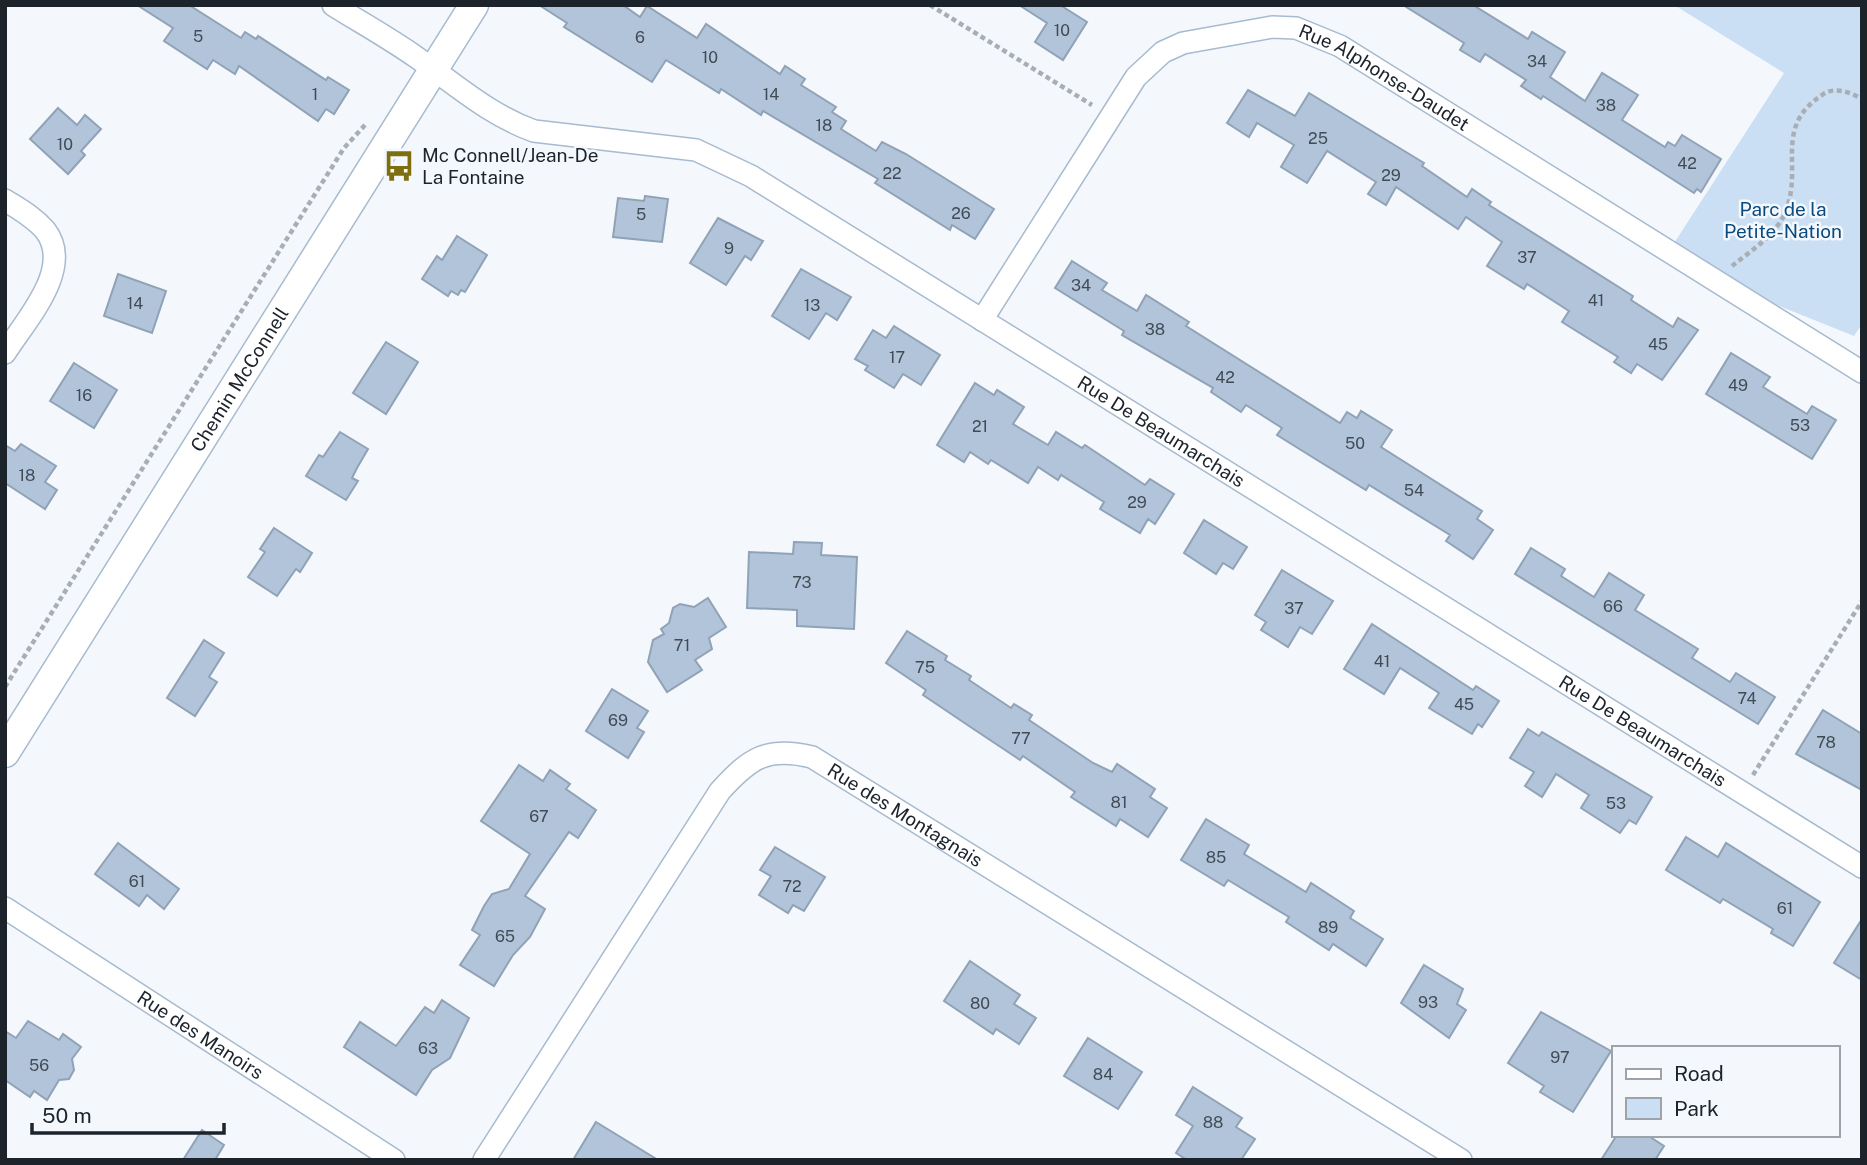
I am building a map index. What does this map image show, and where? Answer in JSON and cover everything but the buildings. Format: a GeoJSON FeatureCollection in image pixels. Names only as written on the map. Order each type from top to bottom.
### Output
{"type":"FeatureCollection","features":[{"type":"Feature","properties":{"kind":"street","name":"Rue De Beaumarchais"},"geometry":{"type":"LineString","coordinates":[[333,5],[495,114],[534,131],[696,150],[720,159],[1862,867]]}},
{"type":"Feature","properties":{"kind":"street","name":"Chemin McConnell"},"geometry":{"type":"LineString","coordinates":[[5,752],[474,5]]}},
{"type":"Feature","properties":{"kind":"street","name":"Rue Alphonse-Daudet"},"geometry":{"type":"LineString","coordinates":[[982,320],[1136,77],[1163,52],[1183,43],[1272,27],[1296,28],[1340,46],[1862,372]]}},
{"type":"Feature","properties":{"kind":"street"},"geometry":{"type":"LineString","coordinates":[[5,200],[32,217],[46,232],[54,248],[54,268],[47,286],[5,353]]}},
{"type":"Feature","properties":{"kind":"street","name":"Rue des Montagnais"},"geometry":{"type":"LineString","coordinates":[[484,1160],[720,790],[739,770],[762,755],[787,751],[811,757],[823,764],[1461,1160]]}},
{"type":"Feature","properties":{"kind":"street","name":"Rue des Manoirs"},"geometry":{"type":"LineString","coordinates":[[5,908],[394,1160]]}},
{"type":"Feature","properties":{"kind":"path"},"geometry":{"type":"LineString","coordinates":[[930,5],[1111,116]]}},
{"type":"Feature","properties":{"kind":"path"},"geometry":{"type":"LineString","coordinates":[[1715,280],[1766,239],[1787,209],[1792,132],[1808,104],[1826,92],[1841,91],[1862,99]]}},
{"type":"Feature","properties":{"kind":"path"},"geometry":{"type":"LineString","coordinates":[[5,687],[344,148],[370,118]]}},
{"type":"Feature","properties":{"kind":"path"},"geometry":{"type":"LineString","coordinates":[[1742,793],[1862,601]]}},
{"type":"Feature","properties":{"kind":"green space","name":"Parc de la Petite-Nation"},"geometry":{"type":"Polygon","coordinates":[[[1674,5],[1862,5],[1862,324],[1854,336],[1715,280],[1669,251],[1784,73],[1674,5]]]}},
{"type":"Feature","properties":{"kind":"place","name":"Mc Connell/Jean-De La Fontaine"},"geometry":{"type":"Point","coordinates":[399,166]}}]}
